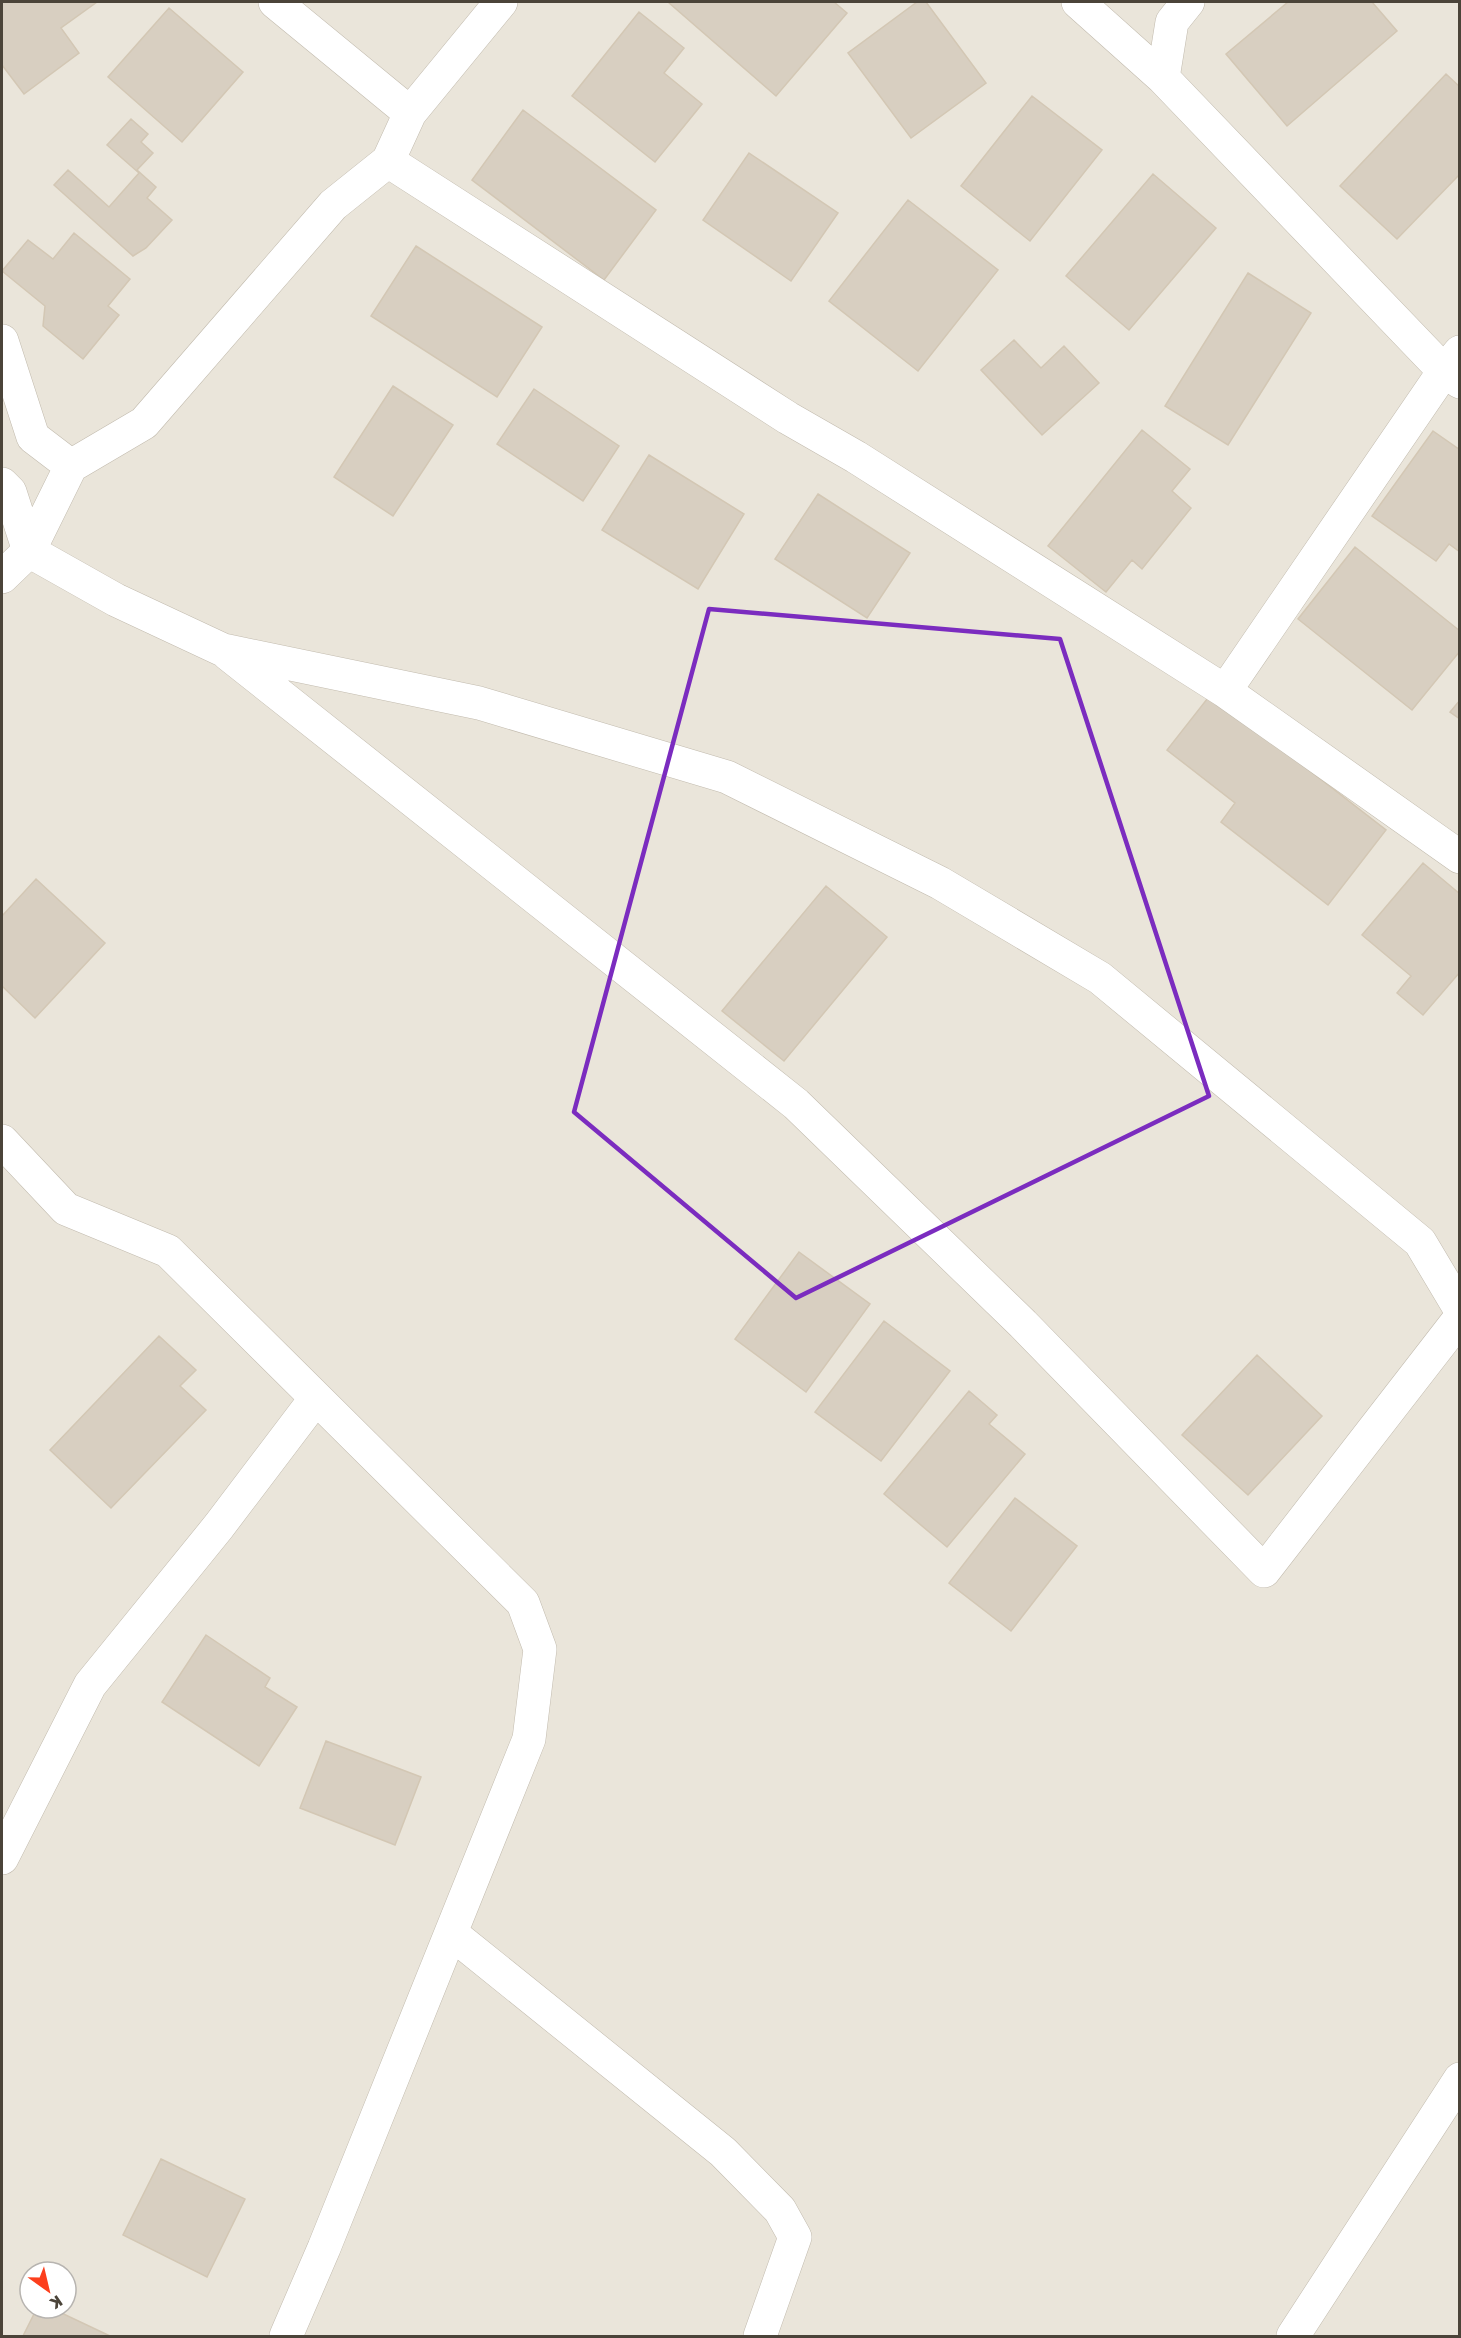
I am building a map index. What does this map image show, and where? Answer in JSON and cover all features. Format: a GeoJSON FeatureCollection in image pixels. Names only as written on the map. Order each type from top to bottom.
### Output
{"type":"FeatureCollection","features":[{"type":"Feature","properties":{"kind":"street"},"geometry":{"type":"LineString","coordinates":[[275,2],[410,113]]}},
{"type":"Feature","properties":{"kind":"street"},"geometry":{"type":"LineString","coordinates":[[2,577],[29,551],[71,466],[144,423],[333,205],[388,161],[410,113],[501,2]]}},
{"type":"Feature","properties":{"kind":"street"},"geometry":{"type":"LineString","coordinates":[[1078,2],[1163,78],[1454,368],[1225,691]]}},
{"type":"Feature","properties":{"kind":"street"},"geometry":{"type":"LineString","coordinates":[[1163,78],[1172,22],[1188,2]]}},
{"type":"Feature","properties":{"kind":"street"},"geometry":{"type":"LineString","coordinates":[[388,161],[778,412],[856,457],[1225,691],[1460,856]]}},
{"type":"Feature","properties":{"kind":"street"},"geometry":{"type":"LineString","coordinates":[[2,341],[33,437],[71,466]]}},
{"type":"Feature","properties":{"kind":"street"},"geometry":{"type":"LineString","coordinates":[[2,484],[10,492],[29,551],[117,600],[223,650],[796,1104],[1023,1324],[1264,1571],[1460,1318]]}},
{"type":"Feature","properties":{"kind":"street"},"geometry":{"type":"LineString","coordinates":[[223,650],[479,703],[727,777],[940,883],[1100,978],[1420,1242],[1460,1309]]}},
{"type":"Feature","properties":{"kind":"street"},"geometry":{"type":"LineString","coordinates":[[2,1141],[66,1209],[168,1251],[523,1603],[540,1649],[529,1739],[286,2337]]}},
{"type":"Feature","properties":{"kind":"street"},"geometry":{"type":"LineString","coordinates":[[2,1858],[90,1685],[219,1526],[316,1398]]}},
{"type":"Feature","properties":{"kind":"street"},"geometry":{"type":"LineString","coordinates":[[451,1933],[723,2152],[780,2210],[795,2237],[760,2337]]}},
{"type":"Feature","properties":{"kind":"street"},"geometry":{"type":"LineString","coordinates":[[1293,2337],[1460,2079]]}},
{"type":"Feature","properties":{"kind":"highlighted area"},"geometry":{"type":"Polygon","coordinates":[[[709,609],[1060,639],[1209,1096],[796,1298],[574,1112],[709,609]]]}},
{"type":"Feature","properties":{"kind":"shaded area"},"geometry":{"type":"Polygon","coordinates":[[[2,2],[1459,2],[1459,2336],[2,2336],[2,2]]]}},
{"type":"Feature","properties":{"kind":"building"},"geometry":{"type":"Polygon","coordinates":[[[2,2],[97,2],[61,28],[79,53],[24,94],[2,65],[2,2]]]}},
{"type":"Feature","properties":{"kind":"building"},"geometry":{"type":"Polygon","coordinates":[[[668,2],[834,2],[847,13],[776,96],[668,2]]]}},
{"type":"Feature","properties":{"kind":"building"},"geometry":{"type":"Polygon","coordinates":[[[917,2],[926,2],[986,83],[911,138],[848,53],[917,2]]]}},
{"type":"Feature","properties":{"kind":"building"},"geometry":{"type":"Polygon","coordinates":[[[1288,2],[1372,2],[1397,31],[1287,126],[1226,54],[1288,2]]]}},
{"type":"Feature","properties":{"kind":"building"},"geometry":{"type":"Polygon","coordinates":[[[169,8],[243,72],[182,142],[108,77],[169,8]]]}},
{"type":"Feature","properties":{"kind":"building"},"geometry":{"type":"Polygon","coordinates":[[[639,12],[684,48],[664,73],[702,104],[655,162],[572,96],[639,12]]]}},
{"type":"Feature","properties":{"kind":"building"},"geometry":{"type":"Polygon","coordinates":[[[1446,74],[1460,87],[1460,174],[1397,239],[1340,186],[1446,74]]]}},
{"type":"Feature","properties":{"kind":"building"},"geometry":{"type":"Polygon","coordinates":[[[1032,96],[1102,150],[1030,241],[961,186],[1032,96]]]}},
{"type":"Feature","properties":{"kind":"building"},"geometry":{"type":"Polygon","coordinates":[[[523,110],[656,210],[604,280],[472,180],[523,110]]]}},
{"type":"Feature","properties":{"kind":"building"},"geometry":{"type":"Polygon","coordinates":[[[131,119],[148,134],[141,142],[153,153],[137,170],[156,187],[147,198],[172,220],[146,248],[133,256],[54,185],[68,170],[109,207],[139,173],[107,145],[131,119]]]}},
{"type":"Feature","properties":{"kind":"building"},"geometry":{"type":"Polygon","coordinates":[[[749,153],[838,213],[791,281],[703,220],[749,153]]]}},
{"type":"Feature","properties":{"kind":"building"},"geometry":{"type":"Polygon","coordinates":[[[1153,174],[1216,228],[1129,330],[1066,276],[1153,174]]]}},
{"type":"Feature","properties":{"kind":"building"},"geometry":{"type":"Polygon","coordinates":[[[908,200],[998,270],[918,371],[829,301],[908,200]]]}},
{"type":"Feature","properties":{"kind":"building"},"geometry":{"type":"Polygon","coordinates":[[[74,233],[130,279],[108,306],[119,315],[83,359],[43,326],[45,306],[2,271],[28,240],[53,259],[74,233]]]}},
{"type":"Feature","properties":{"kind":"building"},"geometry":{"type":"Polygon","coordinates":[[[416,246],[542,327],[497,397],[371,316],[416,246]]]}},
{"type":"Feature","properties":{"kind":"building"},"geometry":{"type":"Polygon","coordinates":[[[1248,273],[1311,313],[1228,445],[1165,406],[1248,273]]]}},
{"type":"Feature","properties":{"kind":"building"},"geometry":{"type":"Polygon","coordinates":[[[1014,340],[1041,368],[1064,346],[1099,383],[1042,435],[981,370],[1014,340]]]}},
{"type":"Feature","properties":{"kind":"building"},"geometry":{"type":"Polygon","coordinates":[[[393,386],[453,425],[393,516],[334,477],[393,386]]]}},
{"type":"Feature","properties":{"kind":"building"},"geometry":{"type":"Polygon","coordinates":[[[534,389],[619,446],[583,501],[497,444],[534,389]]]}},
{"type":"Feature","properties":{"kind":"building"},"geometry":{"type":"Polygon","coordinates":[[[1142,430],[1190,469],[1172,491],[1191,508],[1142,569],[1132,560],[1106,592],[1048,546],[1142,430]]]}},
{"type":"Feature","properties":{"kind":"building"},"geometry":{"type":"Polygon","coordinates":[[[1433,431],[1460,450],[1460,552],[1449,544],[1436,561],[1372,516],[1433,431]]]}},
{"type":"Feature","properties":{"kind":"building"},"geometry":{"type":"Polygon","coordinates":[[[649,455],[744,514],[698,589],[602,530],[649,455]]]}},
{"type":"Feature","properties":{"kind":"building"},"geometry":{"type":"Polygon","coordinates":[[[818,494],[910,553],[867,618],[775,559],[818,494]]]}},
{"type":"Feature","properties":{"kind":"building"},"geometry":{"type":"Polygon","coordinates":[[[1355,547],[1460,631],[1460,651],[1412,710],[1298,619],[1355,547]]]}},
{"type":"Feature","properties":{"kind":"building"},"geometry":{"type":"Polygon","coordinates":[[[1211,694],[1386,830],[1328,905],[1221,822],[1235,803],[1167,750],[1211,694]]]}},
{"type":"Feature","properties":{"kind":"building"},"geometry":{"type":"Polygon","coordinates":[[[1460,700],[1460,719],[1450,712],[1460,700]]]}},
{"type":"Feature","properties":{"kind":"building"},"geometry":{"type":"Polygon","coordinates":[[[1423,863],[1460,894],[1460,972],[1423,1015],[1397,993],[1411,976],[1362,935],[1423,863]]]}},
{"type":"Feature","properties":{"kind":"building"},"geometry":{"type":"Polygon","coordinates":[[[36,879],[105,943],[35,1018],[2,986],[2,916],[36,879]]]}},
{"type":"Feature","properties":{"kind":"building"},"geometry":{"type":"Polygon","coordinates":[[[826,886],[887,937],[784,1061],[722,1011],[826,886]]]}},
{"type":"Feature","properties":{"kind":"building"},"geometry":{"type":"Polygon","coordinates":[[[799,1252],[870,1304],[806,1392],[735,1339],[799,1252]]]}},
{"type":"Feature","properties":{"kind":"building"},"geometry":{"type":"Polygon","coordinates":[[[884,1321],[950,1371],[881,1461],[815,1412],[884,1321]]]}},
{"type":"Feature","properties":{"kind":"building"},"geometry":{"type":"Polygon","coordinates":[[[159,1336],[196,1370],[180,1386],[206,1410],[111,1508],[50,1450],[159,1336]]]}},
{"type":"Feature","properties":{"kind":"building"},"geometry":{"type":"Polygon","coordinates":[[[1257,1355],[1322,1416],[1248,1495],[1182,1435],[1257,1355]]]}},
{"type":"Feature","properties":{"kind":"building"},"geometry":{"type":"Polygon","coordinates":[[[969,1391],[997,1415],[989,1424],[1025,1454],[947,1547],[884,1494],[969,1391]]]}},
{"type":"Feature","properties":{"kind":"building"},"geometry":{"type":"Polygon","coordinates":[[[1015,1498],[1077,1546],[1011,1631],[949,1583],[1015,1498]]]}},
{"type":"Feature","properties":{"kind":"building"},"geometry":{"type":"Polygon","coordinates":[[[206,1635],[270,1678],[265,1687],[297,1707],[259,1766],[162,1702],[206,1635]]]}},
{"type":"Feature","properties":{"kind":"building"},"geometry":{"type":"Polygon","coordinates":[[[326,1741],[421,1777],[395,1845],[300,1808],[326,1741]]]}},
{"type":"Feature","properties":{"kind":"building"},"geometry":{"type":"Polygon","coordinates":[[[161,2159],[245,2199],[207,2277],[123,2235],[161,2159]]]}},
{"type":"Feature","properties":{"kind":"building"},"geometry":{"type":"Polygon","coordinates":[[[31,2320],[76,2320],[110,2336],[23,2336],[31,2320]]]}}]}
